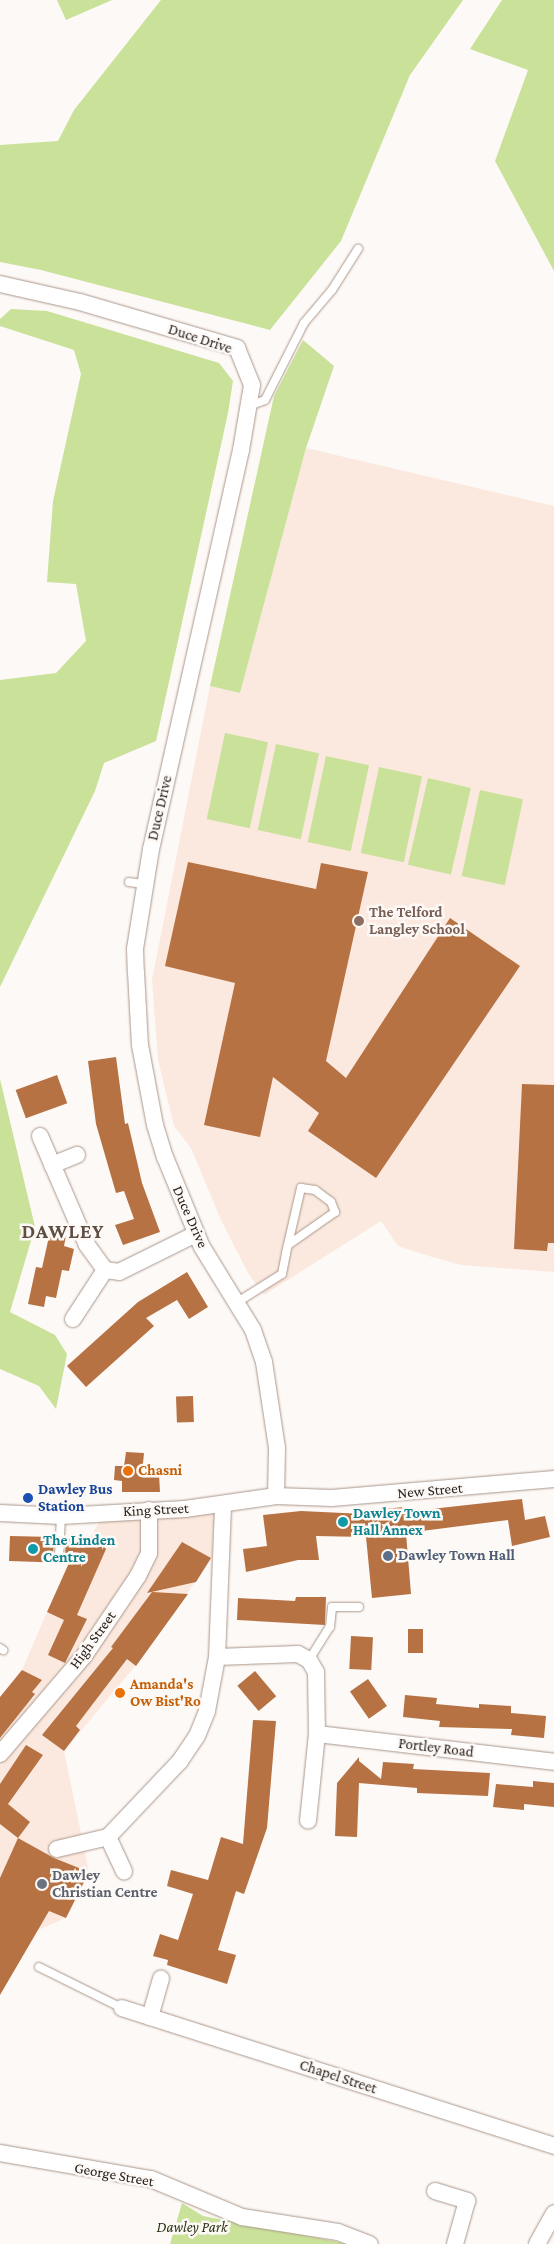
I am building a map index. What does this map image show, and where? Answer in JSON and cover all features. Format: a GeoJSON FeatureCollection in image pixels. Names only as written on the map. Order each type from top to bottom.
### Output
{"type":"FeatureCollection","features":[{"type":"Feature","properties":{"kind":"street","name":"Duce Drive"},"geometry":{"type":"LineString","coordinates":[[0,284],[80,302],[237,348],[252,385],[137,883],[135,949],[140,1045],[155,1125],[196,1234],[236,1302],[261,1350],[270,1383],[277,1448],[276,1496]]}},
{"type":"Feature","properties":{"kind":"street"},"geometry":{"type":"LineString","coordinates":[[40,1136],[87,1244],[105,1270],[119,1272],[196,1234]]}},
{"type":"Feature","properties":{"kind":"street"},"geometry":{"type":"LineString","coordinates":[[52,1165],[77,1155]]}},
{"type":"Feature","properties":{"kind":"street"},"geometry":{"type":"LineString","coordinates":[[73,1319],[105,1270]]}},
{"type":"Feature","properties":{"kind":"street","name":"New Street"},"geometry":{"type":"LineString","coordinates":[[223,1506],[276,1496],[332,1498],[554,1479]]}},
{"type":"Feature","properties":{"kind":"street"},"geometry":{"type":"LineString","coordinates":[[57,1849],[108,1838],[180,1761],[197,1736],[207,1711],[217,1657],[223,1506]]}},
{"type":"Feature","properties":{"kind":"street","name":"King Street"},"geometry":{"type":"LineString","coordinates":[[0,1513],[61,1516],[223,1506]]}},
{"type":"Feature","properties":{"kind":"street","name":"High Street"},"geometry":{"type":"LineString","coordinates":[[0,1754],[84,1656],[138,1576],[149,1553],[149,1510]]}},
{"type":"Feature","properties":{"kind":"street"},"geometry":{"type":"LineString","coordinates":[[217,1657],[298,1654],[309,1660],[316,1672],[317,1734],[308,1821]]}},
{"type":"Feature","properties":{"kind":"street","name":"Portley Road"},"geometry":{"type":"LineString","coordinates":[[317,1734],[554,1762]]}},
{"type":"Feature","properties":{"kind":"street"},"geometry":{"type":"LineString","coordinates":[[108,1838],[124,1871]]}},
{"type":"Feature","properties":{"kind":"street"},"geometry":{"type":"LineString","coordinates":[[150,2017],[161,1979]]}},
{"type":"Feature","properties":{"kind":"street","name":"Chapel Street"},"geometry":{"type":"LineString","coordinates":[[122,2008],[554,2146]]}},
{"type":"Feature","properties":{"kind":"street","name":"George Street"},"geometry":{"type":"LineString","coordinates":[[0,2153],[152,2179],[242,2217],[338,2232],[370,2244]]}},
{"type":"Feature","properties":{"kind":"street"},"geometry":{"type":"LineString","coordinates":[[436,2191],[467,2201],[454,2244]]}},
{"type":"Feature","properties":{"kind":"street"},"geometry":{"type":"LineString","coordinates":[[538,2244],[554,2213]]}},
{"type":"Feature","properties":{"kind":"lane"},"geometry":{"type":"LineString","coordinates":[[248,406],[265,400],[304,323],[332,290],[358,249]]}},
{"type":"Feature","properties":{"kind":"lane"},"geometry":{"type":"LineString","coordinates":[[236,1302],[282,1274],[288,1245],[301,1188],[315,1190],[331,1202],[334,1212],[288,1245]]}},
{"type":"Feature","properties":{"kind":"lane"},"geometry":{"type":"LineString","coordinates":[[59,1556],[61,1516]]}},
{"type":"Feature","properties":{"kind":"lane"},"geometry":{"type":"LineString","coordinates":[[309,1660],[330,1626],[332,1607],[359,1607]]}},
{"type":"Feature","properties":{"kind":"lane"},"geometry":{"type":"LineString","coordinates":[[39,1967],[122,2008]]}},
{"type":"Feature","properties":{"kind":"shaded area","name":"The Telford Langley School"},"geometry":{"type":"Polygon","coordinates":[[[306,448],[554,506],[554,1272],[461,1265],[429,1256],[398,1246],[381,1221],[264,1295],[248,1273],[221,1220],[191,1148],[174,1126],[158,1060],[152,980],[210,686],[240,693],[306,448]]]}},
{"type":"Feature","properties":{"kind":"shaded area"},"geometry":{"type":"Polygon","coordinates":[[[222,1511],[212,1558],[136,1665],[64,1751],[89,1872],[66,1918],[38,1930],[7,1983],[0,1986],[0,1698],[22,1670],[47,1612],[101,1519],[222,1511]]]}},
{"type":"Feature","properties":{"kind":"green space"},"geometry":{"type":"Polygon","coordinates":[[[57,0],[112,0],[66,20],[57,0]]]}},
{"type":"Feature","properties":{"kind":"green space"},"geometry":{"type":"Polygon","coordinates":[[[161,0],[463,0],[410,75],[341,241],[270,330],[41,270],[0,262],[0,145],[58,141],[74,110],[161,0]]]}},
{"type":"Feature","properties":{"kind":"green space"},"geometry":{"type":"Polygon","coordinates":[[[502,0],[554,0],[554,271],[495,161],[528,70],[470,49],[502,0]]]}},
{"type":"Feature","properties":{"kind":"green space"},"geometry":{"type":"Polygon","coordinates":[[[11,309],[47,311],[219,363],[233,381],[228,413],[156,741],[104,763],[95,791],[0,987],[0,680],[56,673],[86,641],[76,584],[47,582],[53,501],[81,374],[74,350],[0,326],[0,319],[11,309]]]}},
{"type":"Feature","properties":{"kind":"green space"},"geometry":{"type":"Polygon","coordinates":[[[303,340],[334,366],[306,448],[240,693],[210,686],[274,396],[303,340]]]}},
{"type":"Feature","properties":{"kind":"green space"},"geometry":{"type":"Polygon","coordinates":[[[225,733],[268,742],[250,828],[207,819],[225,733]]]}},
{"type":"Feature","properties":{"kind":"green space"},"geometry":{"type":"Polygon","coordinates":[[[276,744],[319,753],[301,839],[258,830],[276,744]]]}},
{"type":"Feature","properties":{"kind":"green space"},"geometry":{"type":"Polygon","coordinates":[[[326,756],[369,765],[351,851],[308,842],[326,756]]]}},
{"type":"Feature","properties":{"kind":"green space"},"geometry":{"type":"Polygon","coordinates":[[[379,767],[422,776],[404,862],[361,853],[379,767]]]}},
{"type":"Feature","properties":{"kind":"green space"},"geometry":{"type":"Polygon","coordinates":[[[428,778],[471,788],[451,875],[408,865],[428,778]]]}},
{"type":"Feature","properties":{"kind":"green space"},"geometry":{"type":"Polygon","coordinates":[[[480,790],[523,799],[505,885],[462,876],[480,790]]]}},
{"type":"Feature","properties":{"kind":"green space"},"geometry":{"type":"Polygon","coordinates":[[[0,1079],[35,1227],[10,1312],[55,1335],[67,1354],[56,1409],[39,1386],[0,1369],[0,1079]]]}},
{"type":"Feature","properties":{"kind":"green space","name":"Dawley Park"},"geometry":{"type":"Polygon","coordinates":[[[182,2203],[203,2216],[349,2244],[170,2244],[182,2203]]]}},
{"type":"Feature","properties":{"kind":"building","name":"The Telford Langley School"},"geometry":{"type":"Polygon","coordinates":[[[188,862],[316,889],[321,863],[368,872],[326,1061],[346,1078],[450,918],[520,966],[376,1178],[308,1131],[319,1113],[273,1077],[260,1137],[204,1125],[235,983],[165,966],[188,862]]]}},
{"type":"Feature","properties":{"kind":"building"},"geometry":{"type":"Polygon","coordinates":[[[116,1057],[125,1124],[128,1123],[142,1183],[160,1232],[123,1245],[115,1225],[134,1219],[124,1191],[116,1193],[96,1124],[88,1061],[116,1057]]]}},
{"type":"Feature","properties":{"kind":"building"},"geometry":{"type":"Polygon","coordinates":[[[57,1075],[67,1103],[26,1118],[16,1090],[57,1075]]]}},
{"type":"Feature","properties":{"kind":"building"},"geometry":{"type":"Polygon","coordinates":[[[522,1084],[554,1085],[554,1243],[548,1243],[547,1251],[514,1249],[522,1084]]]}},
{"type":"Feature","properties":{"kind":"building"},"geometry":{"type":"Polygon","coordinates":[[[50,1232],[66,1236],[64,1246],[74,1249],[69,1271],[62,1270],[56,1298],[46,1296],[44,1307],[28,1304],[36,1267],[42,1268],[50,1232]]]}},
{"type":"Feature","properties":{"kind":"building"},"geometry":{"type":"Polygon","coordinates":[[[187,1272],[208,1307],[189,1319],[177,1300],[146,1318],[154,1326],[86,1387],[67,1366],[138,1302],[187,1272]]]}},
{"type":"Feature","properties":{"kind":"building"},"geometry":{"type":"Polygon","coordinates":[[[193,1396],[194,1422],[177,1423],[176,1397],[193,1396]]]}},
{"type":"Feature","properties":{"kind":"building","name":"Chasni"},"geometry":{"type":"Polygon","coordinates":[[[126,1452],[144,1453],[142,1474],[159,1474],[160,1492],[122,1492],[122,1481],[114,1480],[115,1466],[124,1466],[126,1452]]]}},
{"type":"Feature","properties":{"kind":"building"},"geometry":{"type":"Polygon","coordinates":[[[522,1499],[525,1520],[545,1516],[550,1537],[512,1546],[508,1520],[406,1533],[411,1594],[372,1598],[366,1537],[316,1536],[319,1560],[298,1560],[246,1572],[243,1549],[267,1546],[263,1515],[301,1511],[364,1514],[364,1511],[404,1507],[404,1512],[522,1499]]]}},
{"type":"Feature","properties":{"kind":"building"},"geometry":{"type":"Polygon","coordinates":[[[10,1536],[54,1537],[53,1556],[58,1562],[65,1557],[66,1538],[77,1541],[98,1537],[106,1549],[77,1615],[87,1619],[65,1663],[48,1655],[64,1620],[47,1612],[69,1563],[9,1561],[10,1536]]]}},
{"type":"Feature","properties":{"kind":"building"},"geometry":{"type":"Polygon","coordinates":[[[182,1542],[211,1558],[196,1582],[147,1593],[182,1542]]]}},
{"type":"Feature","properties":{"kind":"building"},"geometry":{"type":"Polygon","coordinates":[[[152,1592],[188,1594],[136,1666],[127,1659],[76,1726],[80,1730],[64,1751],[42,1735],[113,1648],[111,1647],[152,1592]]]}},
{"type":"Feature","properties":{"kind":"building"},"geometry":{"type":"Polygon","coordinates":[[[296,1597],[326,1597],[325,1625],[237,1620],[238,1598],[295,1601],[296,1597]]]}},
{"type":"Feature","properties":{"kind":"building"},"geometry":{"type":"Polygon","coordinates":[[[408,1629],[423,1629],[423,1653],[408,1653],[408,1629]]]}},
{"type":"Feature","properties":{"kind":"building"},"geometry":{"type":"Polygon","coordinates":[[[351,1636],[373,1637],[371,1670],[349,1669],[351,1636]]]}},
{"type":"Feature","properties":{"kind":"building"},"geometry":{"type":"Polygon","coordinates":[[[22,1670],[42,1680],[32,1692],[35,1694],[0,1738],[0,1697],[22,1670]]]}},
{"type":"Feature","properties":{"kind":"building"},"geometry":{"type":"Polygon","coordinates":[[[255,1671],[276,1696],[259,1711],[237,1686],[255,1671]]]}},
{"type":"Feature","properties":{"kind":"building"},"geometry":{"type":"Polygon","coordinates":[[[368,1679],[387,1706],[369,1719],[350,1692],[368,1679]]]}},
{"type":"Feature","properties":{"kind":"building"},"geometry":{"type":"Polygon","coordinates":[[[405,1695],[437,1698],[436,1704],[479,1708],[479,1704],[511,1706],[511,1713],[546,1716],[544,1738],[511,1735],[512,1729],[439,1727],[440,1721],[403,1717],[405,1695]]]}},
{"type":"Feature","properties":{"kind":"building"},"geometry":{"type":"Polygon","coordinates":[[[253,1720],[276,1721],[267,1828],[244,1894],[236,1891],[218,1950],[236,1955],[227,1984],[167,1965],[168,1960],[153,1956],[160,1934],[178,1940],[193,1894],[167,1886],[171,1870],[208,1880],[221,1837],[243,1844],[253,1720]]]}},
{"type":"Feature","properties":{"kind":"building"},"geometry":{"type":"Polygon","coordinates":[[[26,1745],[43,1755],[8,1804],[30,1822],[18,1838],[0,1824],[0,1784],[26,1745]]]}},
{"type":"Feature","properties":{"kind":"building"},"geometry":{"type":"Polygon","coordinates":[[[359,1757],[359,1761],[381,1779],[383,1762],[414,1764],[413,1769],[490,1773],[488,1796],[417,1793],[417,1788],[359,1783],[357,1837],[335,1836],[337,1783],[359,1757]]]}},
{"type":"Feature","properties":{"kind":"building"},"geometry":{"type":"Polygon","coordinates":[[[533,1781],[554,1783],[554,1807],[524,1804],[524,1810],[493,1807],[496,1784],[533,1787],[533,1781]]]}},
{"type":"Feature","properties":{"kind":"building","name":"Dawley Christian Centre"},"geometry":{"type":"Polygon","coordinates":[[[18,1838],[54,1858],[89,1872],[66,1918],[49,1911],[0,1995],[0,1878],[18,1838]]]}},
{"type":"Feature","properties":{"kind":"place","name":"The Telford Langley School"},"geometry":{"type":"Point","coordinates":[359,921]}},
{"type":"Feature","properties":{"kind":"place","name":"Chasni"},"geometry":{"type":"Point","coordinates":[128,1471]}},
{"type":"Feature","properties":{"kind":"place","name":"Dawley Bus Station"},"geometry":{"type":"Point","coordinates":[28,1498]}},
{"type":"Feature","properties":{"kind":"place","name":"Dawley Town Hall Annex"},"geometry":{"type":"Point","coordinates":[343,1522]}},
{"type":"Feature","properties":{"kind":"place","name":"The Linden Centre"},"geometry":{"type":"Point","coordinates":[33,1549]}},
{"type":"Feature","properties":{"kind":"place","name":"Dawley Town Hall"},"geometry":{"type":"Point","coordinates":[388,1556]}},
{"type":"Feature","properties":{"kind":"place","name":"Amanda's Ow Bist'Ro"},"geometry":{"type":"Point","coordinates":[120,1693]}},
{"type":"Feature","properties":{"kind":"place","name":"Dawley Christian Centre"},"geometry":{"type":"Point","coordinates":[42,1884]}},
{"type":"Feature","properties":{"kind":"district","name":"DAWLEY"},"geometry":{"type":"Point","coordinates":[63,1231]}}]}
